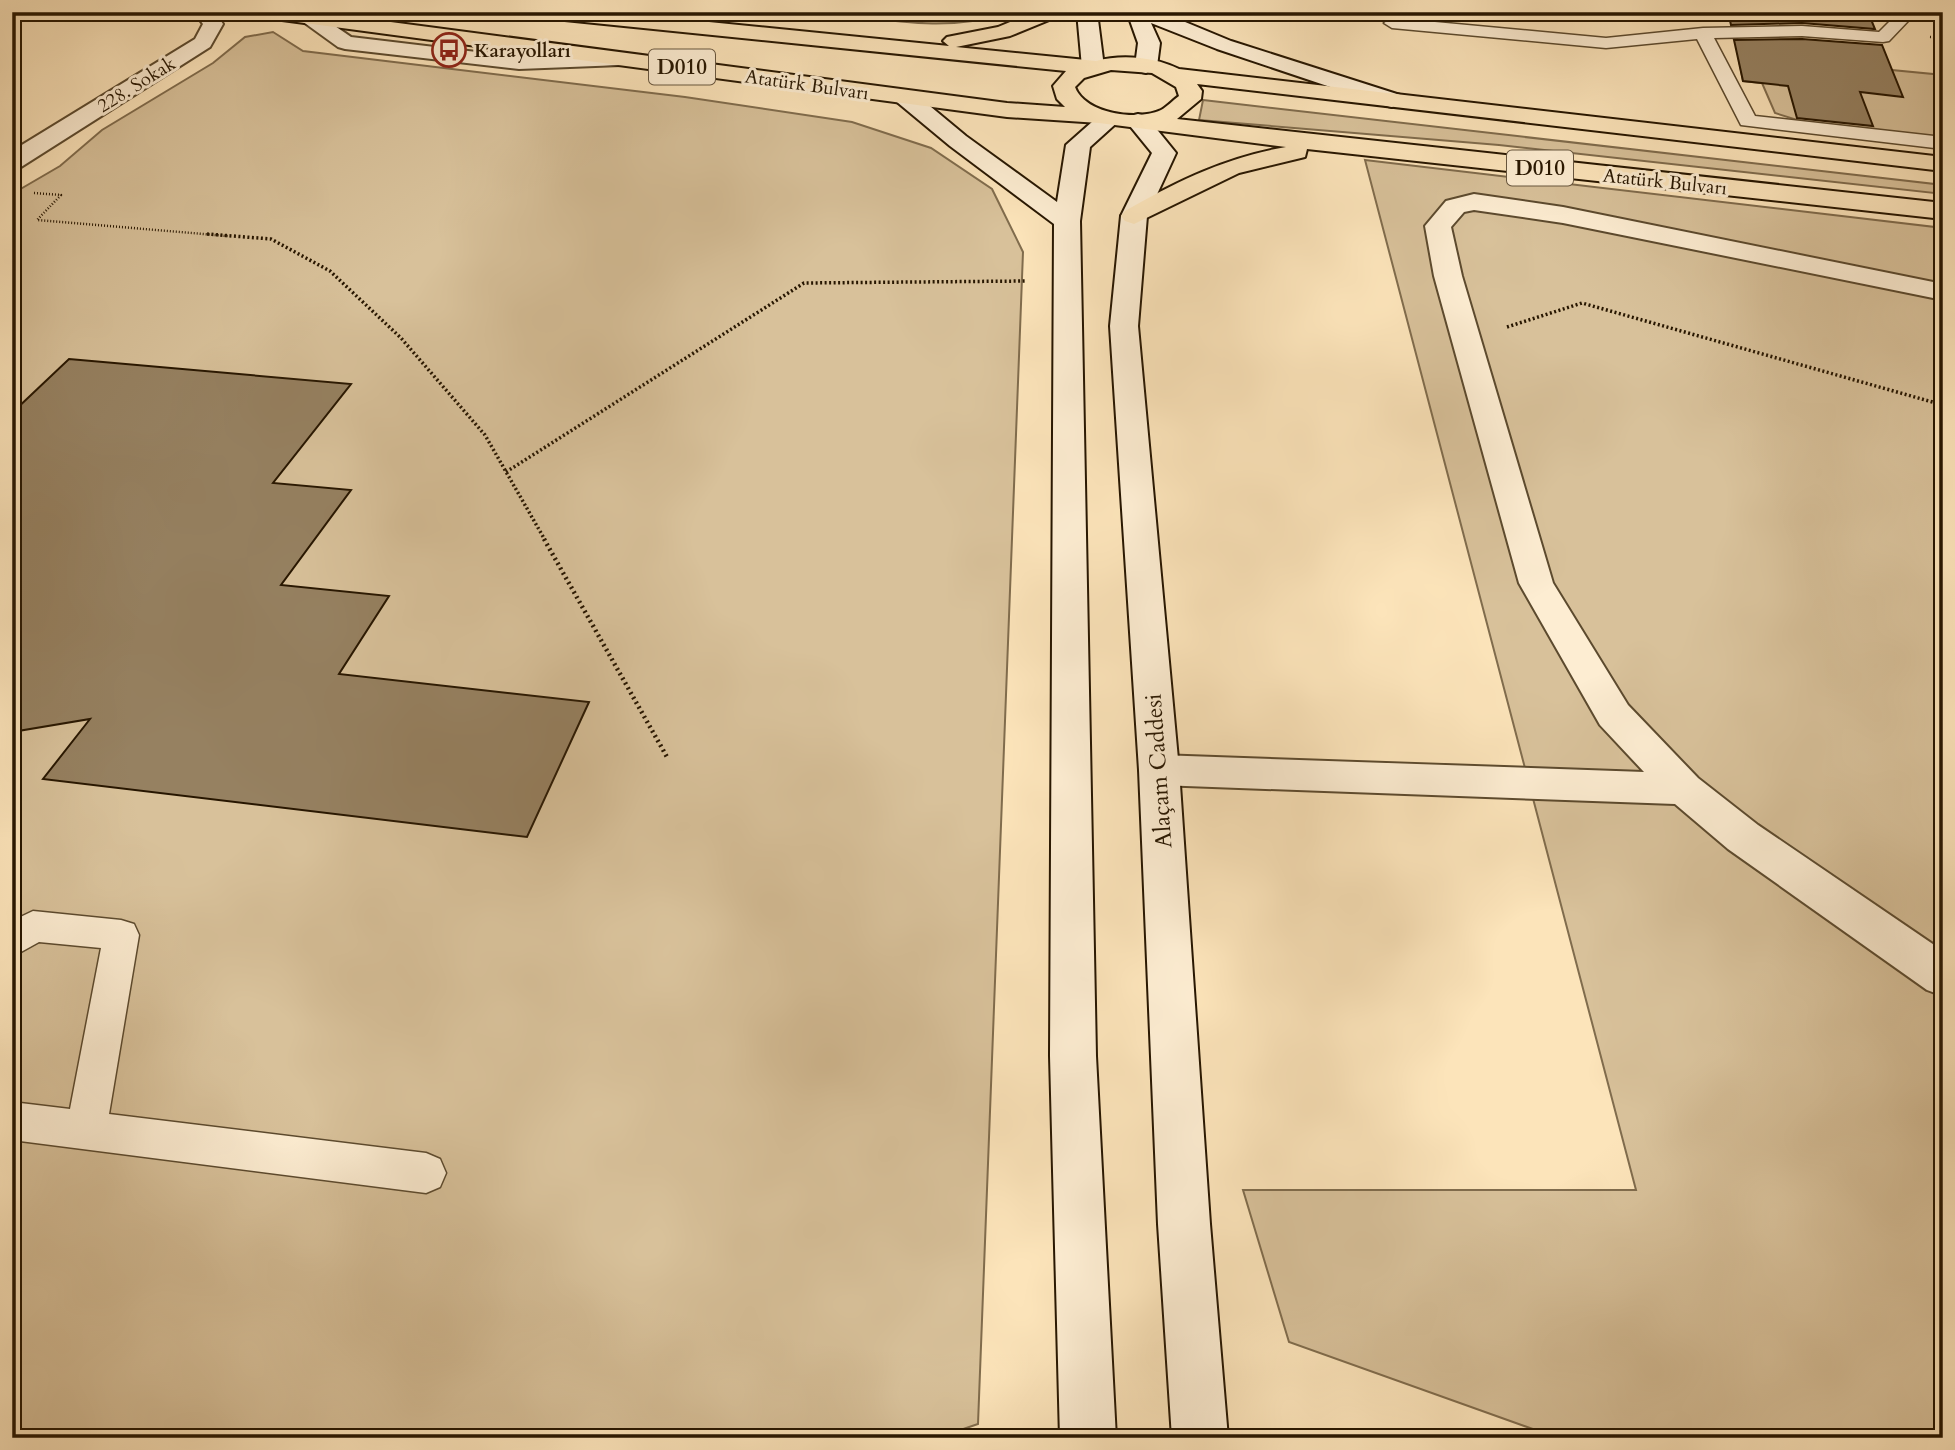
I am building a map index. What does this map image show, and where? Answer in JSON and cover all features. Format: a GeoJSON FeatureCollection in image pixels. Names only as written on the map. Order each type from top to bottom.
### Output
{"type":"FeatureCollection","features":[{"type":"Feature","properties":{"kind":"highway","name":"Atatürk Bulvarı"},"geometry":{"type":"LineString","coordinates":[[267,12],[1007,110],[1115,118],[1338,146],[1943,211]]}},
{"type":"Feature","properties":{"kind":"highway","name":"Atatürk Bulvarı"},"geometry":{"type":"LineString","coordinates":[[545,12],[1093,67]]}},
{"type":"Feature","properties":{"kind":"highway"},"geometry":{"type":"LineString","coordinates":[[908,50],[1003,33],[1052,12]]}},
{"type":"Feature","properties":{"kind":"highway","name":"D010"},"geometry":{"type":"LineString","coordinates":[[1177,75],[1191,91],[1191,99],[1184,107],[1172,113],[1115,118],[1070,103],[1064,95],[1063,86],[1069,78],[1093,67],[1146,65],[1177,75],[1943,164]]}},
{"type":"Feature","properties":{"kind":"highway"},"geometry":{"type":"LineString","coordinates":[[1135,216],[1206,175],[1251,159],[1338,146]]}},
{"type":"Feature","properties":{"kind":"main road","name":"228. Sokak"},"geometry":{"type":"LineString","coordinates":[[12,162],[203,43],[213,24],[204,12]]}},
{"type":"Feature","properties":{"kind":"main road"},"geometry":{"type":"LineString","coordinates":[[1087,12],[1093,67]]}},
{"type":"Feature","properties":{"kind":"main road"},"geometry":{"type":"LineString","coordinates":[[1136,12],[1149,43],[1146,65]]}},
{"type":"Feature","properties":{"kind":"main road"},"geometry":{"type":"LineString","coordinates":[[1143,12],[1224,45],[1392,100]]}},
{"type":"Feature","properties":{"kind":"main road"},"geometry":{"type":"LineString","coordinates":[[905,97],[958,141],[1067,221]]}},
{"type":"Feature","properties":{"kind":"main road"},"geometry":{"type":"LineString","coordinates":[[1088,1438],[1073,1056],[1067,221],[1078,145],[1115,118]]}},
{"type":"Feature","properties":{"kind":"main road","name":"Alaçam Caddesi"},"geometry":{"type":"LineString","coordinates":[[1115,118],[1164,153],[1135,216],[1125,326],[1159,770],[1184,1224],[1200,1438]]}},
{"type":"Feature","properties":{"kind":"main road","name":"228. Sokak"},"geometry":{"type":"LineString","coordinates":[[18,183],[39,144]]}},
{"type":"Feature","properties":{"kind":"main road"},"geometry":{"type":"LineString","coordinates":[[1943,292],[1563,215],[1474,202],[1455,206],[1438,226],[1448,276],[1536,583],[1614,715],[1684,789],[1743,838],[1943,976]]}},
{"type":"Feature","properties":{"kind":"main road"},"geometry":{"type":"LineString","coordinates":[[1159,770],[1684,789]]}},
{"type":"Feature","properties":{"kind":"lane"},"geometry":{"type":"LineString","coordinates":[[1392,23],[1606,43],[1703,33],[1802,31],[1884,37],[1901,20],[1896,12]]}},
{"type":"Feature","properties":{"kind":"lane"},"geometry":{"type":"LineString","coordinates":[[1703,33],[1748,121],[1943,143]]}},
{"type":"Feature","properties":{"kind":"lane"},"geometry":{"type":"LineString","coordinates":[[12,942],[33,926],[121,935],[86,1130]]}},
{"type":"Feature","properties":{"kind":"lane"},"geometry":{"type":"LineString","coordinates":[[12,1121],[426,1173]]}},
{"type":"Feature","properties":{"kind":"path"},"geometry":{"type":"LineString","coordinates":[[18,183],[61,195],[37,220],[271,240],[330,271],[401,338],[485,435],[667,757]]}},
{"type":"Feature","properties":{"kind":"path"},"geometry":{"type":"LineString","coordinates":[[506,472],[804,284],[1068,281]]}},
{"type":"Feature","properties":{"kind":"path"},"geometry":{"type":"LineString","coordinates":[[1466,340],[1582,303],[1943,405]]}},
{"type":"Feature","properties":{"kind":"shaded area"},"geometry":{"type":"Polygon","coordinates":[[[822,12],[1008,12],[985,19],[939,24],[822,12]]]}},
{"type":"Feature","properties":{"kind":"shaded area"},"geometry":{"type":"Polygon","coordinates":[[[273,32],[303,51],[685,97],[852,122],[931,148],[992,189],[1023,252],[978,1424],[937,1438],[12,1438],[12,194],[60,166],[102,130],[213,63],[245,37],[273,32]]]}},
{"type":"Feature","properties":{"kind":"shaded area"},"geometry":{"type":"Polygon","coordinates":[[[1738,55],[1943,75],[1943,139],[1810,124],[1775,113],[1762,83],[1743,81],[1738,55]]]}},
{"type":"Feature","properties":{"kind":"shaded area"},"geometry":{"type":"Polygon","coordinates":[[[1203,100],[1943,185],[1943,194],[1499,145],[1199,120],[1203,100]]]}},
{"type":"Feature","properties":{"kind":"shaded area"},"geometry":{"type":"Polygon","coordinates":[[[1365,160],[1943,228],[1943,1438],[1558,1438],[1289,1342],[1243,1190],[1636,1190],[1365,160]]]}},
{"type":"Feature","properties":{"kind":"building"},"geometry":{"type":"Polygon","coordinates":[[[1728,12],[1868,12],[1875,29],[1802,23],[1731,25],[1728,12]]]}},
{"type":"Feature","properties":{"kind":"building"},"geometry":{"type":"Polygon","coordinates":[[[1802,39],[1882,45],[1903,97],[1860,92],[1873,126],[1797,118],[1788,86],[1743,81],[1734,40],[1802,39]]]}},
{"type":"Feature","properties":{"kind":"building"},"geometry":{"type":"Polygon","coordinates":[[[69,359],[351,384],[273,483],[351,490],[281,585],[389,596],[339,674],[589,702],[527,837],[43,779],[90,719],[12,732],[12,413],[69,359]]]}},
{"type":"Feature","properties":{"kind":"place","name":"Karayolları"},"geometry":{"type":"Point","coordinates":[449,50]}}]}
